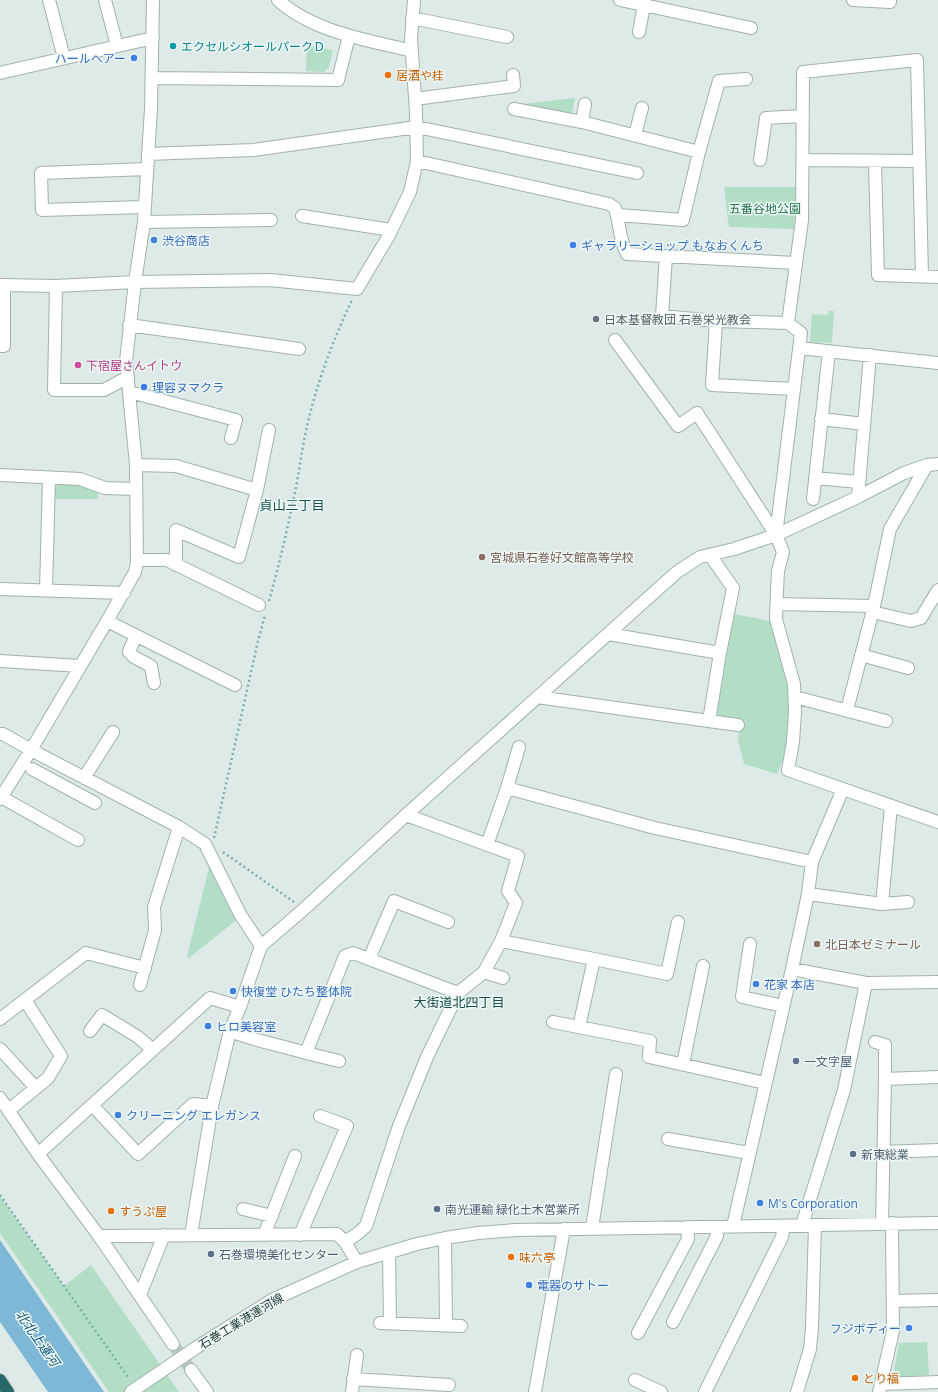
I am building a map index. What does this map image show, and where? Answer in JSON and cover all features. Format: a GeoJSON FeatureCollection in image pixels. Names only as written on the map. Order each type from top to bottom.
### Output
{"type":"FeatureCollection","features":[{"type":"Feature","properties":{"kind":"highway"},"geometry":{"type":"LineString","coordinates":[[0,1380],[8,1392]]}},
{"type":"Feature","properties":{"kind":"street"},"geometry":{"type":"LineString","coordinates":[[50,0],[64,58]]}},
{"type":"Feature","properties":{"kind":"street"},"geometry":{"type":"LineString","coordinates":[[105,0],[117,46]]}},
{"type":"Feature","properties":{"kind":"street"},"geometry":{"type":"LineString","coordinates":[[78,840],[1,798],[107,622],[135,572],[137,560],[136,464],[126,361],[129,325],[144,222],[152,78],[153,0]]}},
{"type":"Feature","properties":{"kind":"street"},"geometry":{"type":"LineString","coordinates":[[278,0],[306,19],[329,29],[349,36],[412,51]]}},
{"type":"Feature","properties":{"kind":"street"},"geometry":{"type":"LineString","coordinates":[[0,346],[4,346],[2,285],[56,286],[135,282],[270,280],[357,288],[392,230],[410,192],[417,161],[417,127],[411,39],[414,0]]}},
{"type":"Feature","properties":{"kind":"street"},"geometry":{"type":"LineString","coordinates":[[620,0],[752,28]]}},
{"type":"Feature","properties":{"kind":"street"},"geometry":{"type":"LineString","coordinates":[[853,0],[890,2],[890,0]]}},
{"type":"Feature","properties":{"kind":"street"},"geometry":{"type":"LineString","coordinates":[[639,32],[644,5]]}},
{"type":"Feature","properties":{"kind":"street"},"geometry":{"type":"LineString","coordinates":[[412,18],[507,37]]}},
{"type":"Feature","properties":{"kind":"street"},"geometry":{"type":"LineString","coordinates":[[152,78],[338,80],[349,36]]}},
{"type":"Feature","properties":{"kind":"street"},"geometry":{"type":"LineString","coordinates":[[0,73],[153,38]]}},
{"type":"Feature","properties":{"kind":"street"},"geometry":{"type":"LineString","coordinates":[[788,323],[802,220],[803,72],[917,60],[922,276]]}},
{"type":"Feature","properties":{"kind":"street"},"geometry":{"type":"LineString","coordinates":[[415,99],[514,86],[513,75]]}},
{"type":"Feature","properties":{"kind":"street"},"geometry":{"type":"LineString","coordinates":[[618,215],[683,220],[699,152],[719,81],[746,79]]}},
{"type":"Feature","properties":{"kind":"street"},"geometry":{"type":"LineString","coordinates":[[582,122],[585,104]]}},
{"type":"Feature","properties":{"kind":"street"},"geometry":{"type":"LineString","coordinates":[[635,135],[642,108]]}},
{"type":"Feature","properties":{"kind":"street"},"geometry":{"type":"LineString","coordinates":[[514,109],[582,122],[699,152]]}},
{"type":"Feature","properties":{"kind":"street"},"geometry":{"type":"LineString","coordinates":[[760,160],[766,118],[802,116]]}},
{"type":"Feature","properties":{"kind":"street"},"geometry":{"type":"LineString","coordinates":[[148,154],[253,150],[417,127],[637,173]]}},
{"type":"Feature","properties":{"kind":"street"},"geometry":{"type":"LineString","coordinates":[[802,160],[875,162],[919,161]]}},
{"type":"Feature","properties":{"kind":"street"},"geometry":{"type":"LineString","coordinates":[[417,161],[609,204],[615,208],[618,215],[622,245],[627,254],[796,263]]}},
{"type":"Feature","properties":{"kind":"street"},"geometry":{"type":"LineString","coordinates":[[875,162],[878,275],[938,277]]}},
{"type":"Feature","properties":{"kind":"street"},"geometry":{"type":"LineString","coordinates":[[145,207],[42,210],[41,173],[147,169]]}},
{"type":"Feature","properties":{"kind":"street"},"geometry":{"type":"LineString","coordinates":[[302,216],[392,230]]}},
{"type":"Feature","properties":{"kind":"street"},"geometry":{"type":"LineString","coordinates":[[144,222],[271,220]]}},
{"type":"Feature","properties":{"kind":"street"},"geometry":{"type":"LineString","coordinates":[[666,256],[662,316],[716,321],[788,323],[801,333],[776,535]]}},
{"type":"Feature","properties":{"kind":"street"},"geometry":{"type":"LineString","coordinates":[[56,286],[54,390],[104,390],[128,377]]}},
{"type":"Feature","properties":{"kind":"street"},"geometry":{"type":"LineString","coordinates":[[716,321],[712,385],[794,389]]}},
{"type":"Feature","properties":{"kind":"street"},"geometry":{"type":"LineString","coordinates":[[129,325],[299,349]]}},
{"type":"Feature","properties":{"kind":"street"},"geometry":{"type":"LineString","coordinates":[[615,340],[678,426],[697,413],[776,535],[783,552],[778,571],[776,619],[794,684],[795,697],[793,742],[788,770],[938,822]]}},
{"type":"Feature","properties":{"kind":"street"},"geometry":{"type":"LineString","coordinates":[[799,348],[938,363]]}},
{"type":"Feature","properties":{"kind":"street"},"geometry":{"type":"LineString","coordinates":[[813,499],[829,351]]}},
{"type":"Feature","properties":{"kind":"street"},"geometry":{"type":"LineString","coordinates":[[858,497],[870,355]]}},
{"type":"Feature","properties":{"kind":"street"},"geometry":{"type":"LineString","coordinates":[[130,392],[236,420],[231,438]]}},
{"type":"Feature","properties":{"kind":"street"},"geometry":{"type":"LineString","coordinates":[[821,419],[864,424]]}},
{"type":"Feature","properties":{"kind":"street"},"geometry":{"type":"LineString","coordinates":[[176,565],[176,530],[239,557],[269,430]]}},
{"type":"Feature","properties":{"kind":"street"},"geometry":{"type":"LineString","coordinates":[[136,464],[176,466],[256,490]]}},
{"type":"Feature","properties":{"kind":"street"},"geometry":{"type":"LineString","coordinates":[[191,1235],[212,1106],[230,1031],[261,946],[304,909],[406,815],[677,572],[700,557],[734,549],[776,535],[858,497],[904,473],[932,465]]}},
{"type":"Feature","properties":{"kind":"street"},"geometry":{"type":"LineString","coordinates":[[847,710],[873,609],[890,529],[932,465]]}},
{"type":"Feature","properties":{"kind":"street"},"geometry":{"type":"LineString","coordinates":[[0,475],[80,479],[105,488],[136,489]]}},
{"type":"Feature","properties":{"kind":"street"},"geometry":{"type":"LineString","coordinates":[[46,590],[49,478]]}},
{"type":"Feature","properties":{"kind":"street"},"geometry":{"type":"LineString","coordinates":[[815,478],[859,482]]}},
{"type":"Feature","properties":{"kind":"street"},"geometry":{"type":"LineString","coordinates":[[709,721],[720,653],[733,588],[710,555]]}},
{"type":"Feature","properties":{"kind":"street"},"geometry":{"type":"LineString","coordinates":[[137,560],[167,560],[264,607]]}},
{"type":"Feature","properties":{"kind":"street"},"geometry":{"type":"LineString","coordinates":[[0,589],[124,593]]}},
{"type":"Feature","properties":{"kind":"street"},"geometry":{"type":"LineString","coordinates":[[777,604],[873,609],[910,621],[921,618],[938,590]]}},
{"type":"Feature","properties":{"kind":"street"},"geometry":{"type":"LineString","coordinates":[[107,622],[235,685]]}},
{"type":"Feature","properties":{"kind":"street"},"geometry":{"type":"LineString","coordinates":[[608,634],[720,653]]}},
{"type":"Feature","properties":{"kind":"street"},"geometry":{"type":"LineString","coordinates":[[136,636],[129,652],[134,657],[151,666],[154,682]]}},
{"type":"Feature","properties":{"kind":"street"},"geometry":{"type":"LineString","coordinates":[[861,655],[908,668]]}},
{"type":"Feature","properties":{"kind":"street"},"geometry":{"type":"LineString","coordinates":[[0,661],[80,666]]}},
{"type":"Feature","properties":{"kind":"street"},"geometry":{"type":"LineString","coordinates":[[537,697],[738,725]]}},
{"type":"Feature","properties":{"kind":"street"},"geometry":{"type":"LineString","coordinates":[[795,697],[886,721]]}},
{"type":"Feature","properties":{"kind":"street"},"geometry":{"type":"LineString","coordinates":[[84,778],[112,732]]}},
{"type":"Feature","properties":{"kind":"street"},"geometry":{"type":"LineString","coordinates":[[0,734],[3,734],[84,778],[180,827],[206,844],[240,914],[261,946]]}},
{"type":"Feature","properties":{"kind":"street"},"geometry":{"type":"LineString","coordinates":[[487,845],[519,746]]}},
{"type":"Feature","properties":{"kind":"street"},"geometry":{"type":"LineString","coordinates":[[32,769],[92,801],[96,784]]}},
{"type":"Feature","properties":{"kind":"street"},"geometry":{"type":"LineString","coordinates":[[506,788],[655,828],[812,862]]}},
{"type":"Feature","properties":{"kind":"street"},"geometry":{"type":"LineString","coordinates":[[733,1226],[792,969],[808,894],[812,862],[843,789]]}},
{"type":"Feature","properties":{"kind":"street"},"geometry":{"type":"LineString","coordinates":[[882,904],[891,806]]}},
{"type":"Feature","properties":{"kind":"street"},"geometry":{"type":"LineString","coordinates":[[345,1242],[358,1234],[366,1226],[399,1126],[427,1057],[458,993],[484,972],[501,941],[516,903],[508,891],[518,856],[406,815]]}},
{"type":"Feature","properties":{"kind":"street"},"geometry":{"type":"LineString","coordinates":[[140,985],[156,930],[154,907],[180,827]]}},
{"type":"Feature","properties":{"kind":"street"},"geometry":{"type":"LineString","coordinates":[[808,894],[882,904],[908,902]]}},
{"type":"Feature","properties":{"kind":"street"},"geometry":{"type":"LineString","coordinates":[[369,959],[394,901],[448,922]]}},
{"type":"Feature","properties":{"kind":"street"},"geometry":{"type":"LineString","coordinates":[[501,941],[668,974],[678,922]]}},
{"type":"Feature","properties":{"kind":"street"},"geometry":{"type":"LineString","coordinates":[[750,944],[742,997],[783,1006]]}},
{"type":"Feature","properties":{"kind":"street"},"geometry":{"type":"LineString","coordinates":[[0,1019],[86,953],[145,968]]}},
{"type":"Feature","properties":{"kind":"street"},"geometry":{"type":"LineString","coordinates":[[306,1053],[345,956],[353,953],[458,993]]}},
{"type":"Feature","properties":{"kind":"street"},"geometry":{"type":"LineString","coordinates":[[579,1027],[594,959]]}},
{"type":"Feature","properties":{"kind":"street"},"geometry":{"type":"LineString","coordinates":[[683,1064],[703,966]]}},
{"type":"Feature","properties":{"kind":"street"},"geometry":{"type":"LineString","coordinates":[[792,969],[866,983],[938,982]]}},
{"type":"Feature","properties":{"kind":"street"},"geometry":{"type":"LineString","coordinates":[[484,972],[503,978]]}},
{"type":"Feature","properties":{"kind":"street"},"geometry":{"type":"LineString","coordinates":[[802,1225],[844,1090],[866,983]]}},
{"type":"Feature","properties":{"kind":"street"},"geometry":{"type":"LineString","coordinates":[[38,1154],[210,998],[240,1007]]}},
{"type":"Feature","properties":{"kind":"street"},"geometry":{"type":"LineString","coordinates":[[9,1110],[48,1078],[61,1056],[25,1000]]}},
{"type":"Feature","properties":{"kind":"street"},"geometry":{"type":"LineString","coordinates":[[90,1031],[102,1015],[138,1037],[153,1050]]}},
{"type":"Feature","properties":{"kind":"street"},"geometry":{"type":"LineString","coordinates":[[553,1022],[650,1041],[649,1057],[765,1083]]}},
{"type":"Feature","properties":{"kind":"street"},"geometry":{"type":"LineString","coordinates":[[230,1031],[252,1040],[273,1043],[340,1061]]}},
{"type":"Feature","properties":{"kind":"street"},"geometry":{"type":"LineString","coordinates":[[875,1042],[885,1045],[882,1152],[894,1301],[893,1331],[881,1388],[938,1382]]}},
{"type":"Feature","properties":{"kind":"street"},"geometry":{"type":"LineString","coordinates":[[0,1049],[36,1088]]}},
{"type":"Feature","properties":{"kind":"street"},"geometry":{"type":"LineString","coordinates":[[592,1228],[616,1074]]}},
{"type":"Feature","properties":{"kind":"street"},"geometry":{"type":"LineString","coordinates":[[885,1079],[938,1077]]}},
{"type":"Feature","properties":{"kind":"street"},"geometry":{"type":"LineString","coordinates":[[0,1098],[38,1154],[99,1236],[173,1344]]}},
{"type":"Feature","properties":{"kind":"street"},"geometry":{"type":"LineString","coordinates":[[92,1105],[138,1154],[194,1104],[212,1106]]}},
{"type":"Feature","properties":{"kind":"street"},"geometry":{"type":"LineString","coordinates":[[300,1235],[347,1126],[320,1116]]}},
{"type":"Feature","properties":{"kind":"street"},"geometry":{"type":"LineString","coordinates":[[668,1138],[749,1154]]}},
{"type":"Feature","properties":{"kind":"street"},"geometry":{"type":"LineString","coordinates":[[882,1152],[938,1150]]}},
{"type":"Feature","properties":{"kind":"street"},"geometry":{"type":"LineString","coordinates":[[264,1235],[295,1156]]}},
{"type":"Feature","properties":{"kind":"street"},"geometry":{"type":"LineString","coordinates":[[243,1209],[272,1216]]}},
{"type":"Feature","properties":{"kind":"street","name":"石巻工業港運河線"},"geometry":{"type":"LineString","coordinates":[[131,1392],[197,1347],[272,1300],[357,1262],[417,1244],[445,1238],[478,1233],[516,1230],[938,1223]]}},
{"type":"Feature","properties":{"kind":"street"},"geometry":{"type":"LineString","coordinates":[[797,1392],[810,1349],[815,1225]]}},
{"type":"Feature","properties":{"kind":"street"},"geometry":{"type":"LineString","coordinates":[[673,1322],[717,1236],[716,1226]]}},
{"type":"Feature","properties":{"kind":"street"},"geometry":{"type":"LineString","coordinates":[[705,1392],[782,1237],[784,1226]]}},
{"type":"Feature","properties":{"kind":"street"},"geometry":{"type":"LineString","coordinates":[[638,1333],[688,1239],[687,1227]]}},
{"type":"Feature","properties":{"kind":"street"},"geometry":{"type":"LineString","coordinates":[[535,1392],[564,1229]]}},
{"type":"Feature","properties":{"kind":"street"},"geometry":{"type":"LineString","coordinates":[[99,1236],[338,1234],[345,1242],[357,1262]]}},
{"type":"Feature","properties":{"kind":"street"},"geometry":{"type":"LineString","coordinates":[[140,1295],[164,1235]]}},
{"type":"Feature","properties":{"kind":"street"},"geometry":{"type":"LineString","coordinates":[[445,1238],[446,1324]]}},
{"type":"Feature","properties":{"kind":"street"},"geometry":{"type":"LineString","coordinates":[[389,1252],[385,1323],[446,1324],[461,1326]]}},
{"type":"Feature","properties":{"kind":"street"},"geometry":{"type":"LineString","coordinates":[[894,1301],[938,1300]]}},
{"type":"Feature","properties":{"kind":"street"},"geometry":{"type":"LineString","coordinates":[[352,1392],[357,1355]]}},
{"type":"Feature","properties":{"kind":"street"},"geometry":{"type":"LineString","coordinates":[[192,1370],[207,1392]]}},
{"type":"Feature","properties":{"kind":"street"},"geometry":{"type":"LineString","coordinates":[[353,1379],[449,1385]]}},
{"type":"Feature","properties":{"kind":"street"},"geometry":{"type":"LineString","coordinates":[[635,1380],[645,1389],[661,1392]]}},
{"type":"Feature","properties":{"kind":"path"},"geometry":{"type":"LineString","coordinates":[[213,845],[258,641],[264,607],[277,575],[312,408],[338,329],[357,288]]}},
{"type":"Feature","properties":{"kind":"path"},"geometry":{"type":"LineString","coordinates":[[219,850],[304,909]]}},
{"type":"Feature","properties":{"kind":"path"},"geometry":{"type":"LineString","coordinates":[[0,1195],[128,1377]]}},
{"type":"Feature","properties":{"kind":"green space"},"geometry":{"type":"Polygon","coordinates":[[[307,46],[333,50],[329,67],[324,72],[306,71],[307,46]]]}},
{"type":"Feature","properties":{"kind":"green space"},"geometry":{"type":"Polygon","coordinates":[[[575,98],[572,113],[568,117],[514,105],[575,98]]]}},
{"type":"Feature","properties":{"kind":"green space","name":"五番谷地公園"},"geometry":{"type":"Polygon","coordinates":[[[724,187],[796,187],[794,229],[729,227],[724,187]]]}},
{"type":"Feature","properties":{"kind":"green space"},"geometry":{"type":"Polygon","coordinates":[[[829,311],[834,311],[832,343],[810,342],[812,314],[828,315],[829,311]]]}},
{"type":"Feature","properties":{"kind":"green space"},"geometry":{"type":"Polygon","coordinates":[[[58,484],[79,484],[98,491],[98,499],[54,499],[54,490],[58,484]]]}},
{"type":"Feature","properties":{"kind":"green space"},"geometry":{"type":"Polygon","coordinates":[[[734,614],[775,622],[790,683],[789,745],[777,774],[744,764],[738,740],[740,721],[721,719],[716,711],[734,614]]]}},
{"type":"Feature","properties":{"kind":"green space"},"geometry":{"type":"Polygon","coordinates":[[[211,860],[239,918],[189,958],[187,956],[211,860]]]}},
{"type":"Feature","properties":{"kind":"green space"},"geometry":{"type":"Polygon","coordinates":[[[0,1196],[64,1286],[91,1265],[179,1392],[109,1392],[0,1233],[0,1196]]]}},
{"type":"Feature","properties":{"kind":"green space"},"geometry":{"type":"Polygon","coordinates":[[[927,1342],[929,1375],[901,1377],[894,1370],[899,1343],[927,1342]]]}},
{"type":"Feature","properties":{"kind":"water","name":"北北上運河"},"geometry":{"type":"Polygon","coordinates":[[[0,1240],[104,1392],[48,1392],[0,1322],[0,1240]]]}},
{"type":"Feature","properties":{"kind":"tunnel"},"geometry":{"type":"LineString","coordinates":[[173,1344],[191,1370]]}},
{"type":"Feature","properties":{"kind":"place","name":"エクセルシオールパークＤ"},"geometry":{"type":"Point","coordinates":[173,46]}},
{"type":"Feature","properties":{"kind":"place","name":"ハールヘアー"},"geometry":{"type":"Point","coordinates":[134,58]}},
{"type":"Feature","properties":{"kind":"place","name":"居酒や桂"},"geometry":{"type":"Point","coordinates":[388,75]}},
{"type":"Feature","properties":{"kind":"place","name":"渋谷商店"},"geometry":{"type":"Point","coordinates":[154,240]}},
{"type":"Feature","properties":{"kind":"place","name":"ギャラリーショップ もなおくんち"},"geometry":{"type":"Point","coordinates":[573,245]}},
{"type":"Feature","properties":{"kind":"place","name":"日本基督教団 石巻栄光教会"},"geometry":{"type":"Point","coordinates":[596,319]}},
{"type":"Feature","properties":{"kind":"place","name":"下宿屋さんイトウ"},"geometry":{"type":"Point","coordinates":[78,365]}},
{"type":"Feature","properties":{"kind":"place","name":"理容ヌマクラ"},"geometry":{"type":"Point","coordinates":[144,387]}},
{"type":"Feature","properties":{"kind":"place","name":"宮城県石巻好文館高等学校"},"geometry":{"type":"Point","coordinates":[482,557]}},
{"type":"Feature","properties":{"kind":"place","name":"北日本ゼミナール"},"geometry":{"type":"Point","coordinates":[817,944]}},
{"type":"Feature","properties":{"kind":"place","name":"花家 本店"},"geometry":{"type":"Point","coordinates":[756,984]}},
{"type":"Feature","properties":{"kind":"place","name":"快復堂 ひたち整体院"},"geometry":{"type":"Point","coordinates":[233,991]}},
{"type":"Feature","properties":{"kind":"place","name":"ヒロ美容室"},"geometry":{"type":"Point","coordinates":[208,1026]}},
{"type":"Feature","properties":{"kind":"place","name":"一文字屋"},"geometry":{"type":"Point","coordinates":[796,1061]}},
{"type":"Feature","properties":{"kind":"place","name":"クリーニング エレガンス"},"geometry":{"type":"Point","coordinates":[118,1115]}},
{"type":"Feature","properties":{"kind":"place","name":"新東総業"},"geometry":{"type":"Point","coordinates":[853,1154]}},
{"type":"Feature","properties":{"kind":"place","name":"M's Corporation"},"geometry":{"type":"Point","coordinates":[760,1203]}},
{"type":"Feature","properties":{"kind":"place","name":"南光運輸 緑化土木営業所"},"geometry":{"type":"Point","coordinates":[437,1209]}},
{"type":"Feature","properties":{"kind":"place","name":"すうぷ屋"},"geometry":{"type":"Point","coordinates":[111,1211]}},
{"type":"Feature","properties":{"kind":"place","name":"石巻環境美化センター"},"geometry":{"type":"Point","coordinates":[211,1254]}},
{"type":"Feature","properties":{"kind":"place","name":"味六亭"},"geometry":{"type":"Point","coordinates":[511,1257]}},
{"type":"Feature","properties":{"kind":"place","name":"電器のサトー"},"geometry":{"type":"Point","coordinates":[529,1285]}},
{"type":"Feature","properties":{"kind":"place","name":"フジボディー"},"geometry":{"type":"Point","coordinates":[909,1328]}},
{"type":"Feature","properties":{"kind":"place","name":"とり福"},"geometry":{"type":"Point","coordinates":[855,1378]}},
{"type":"Feature","properties":{"kind":"district","name":"貞山三丁目"},"geometry":{"type":"Point","coordinates":[292,505]}},
{"type":"Feature","properties":{"kind":"district","name":"大街道北四丁目"},"geometry":{"type":"Point","coordinates":[459,1002]}}]}
